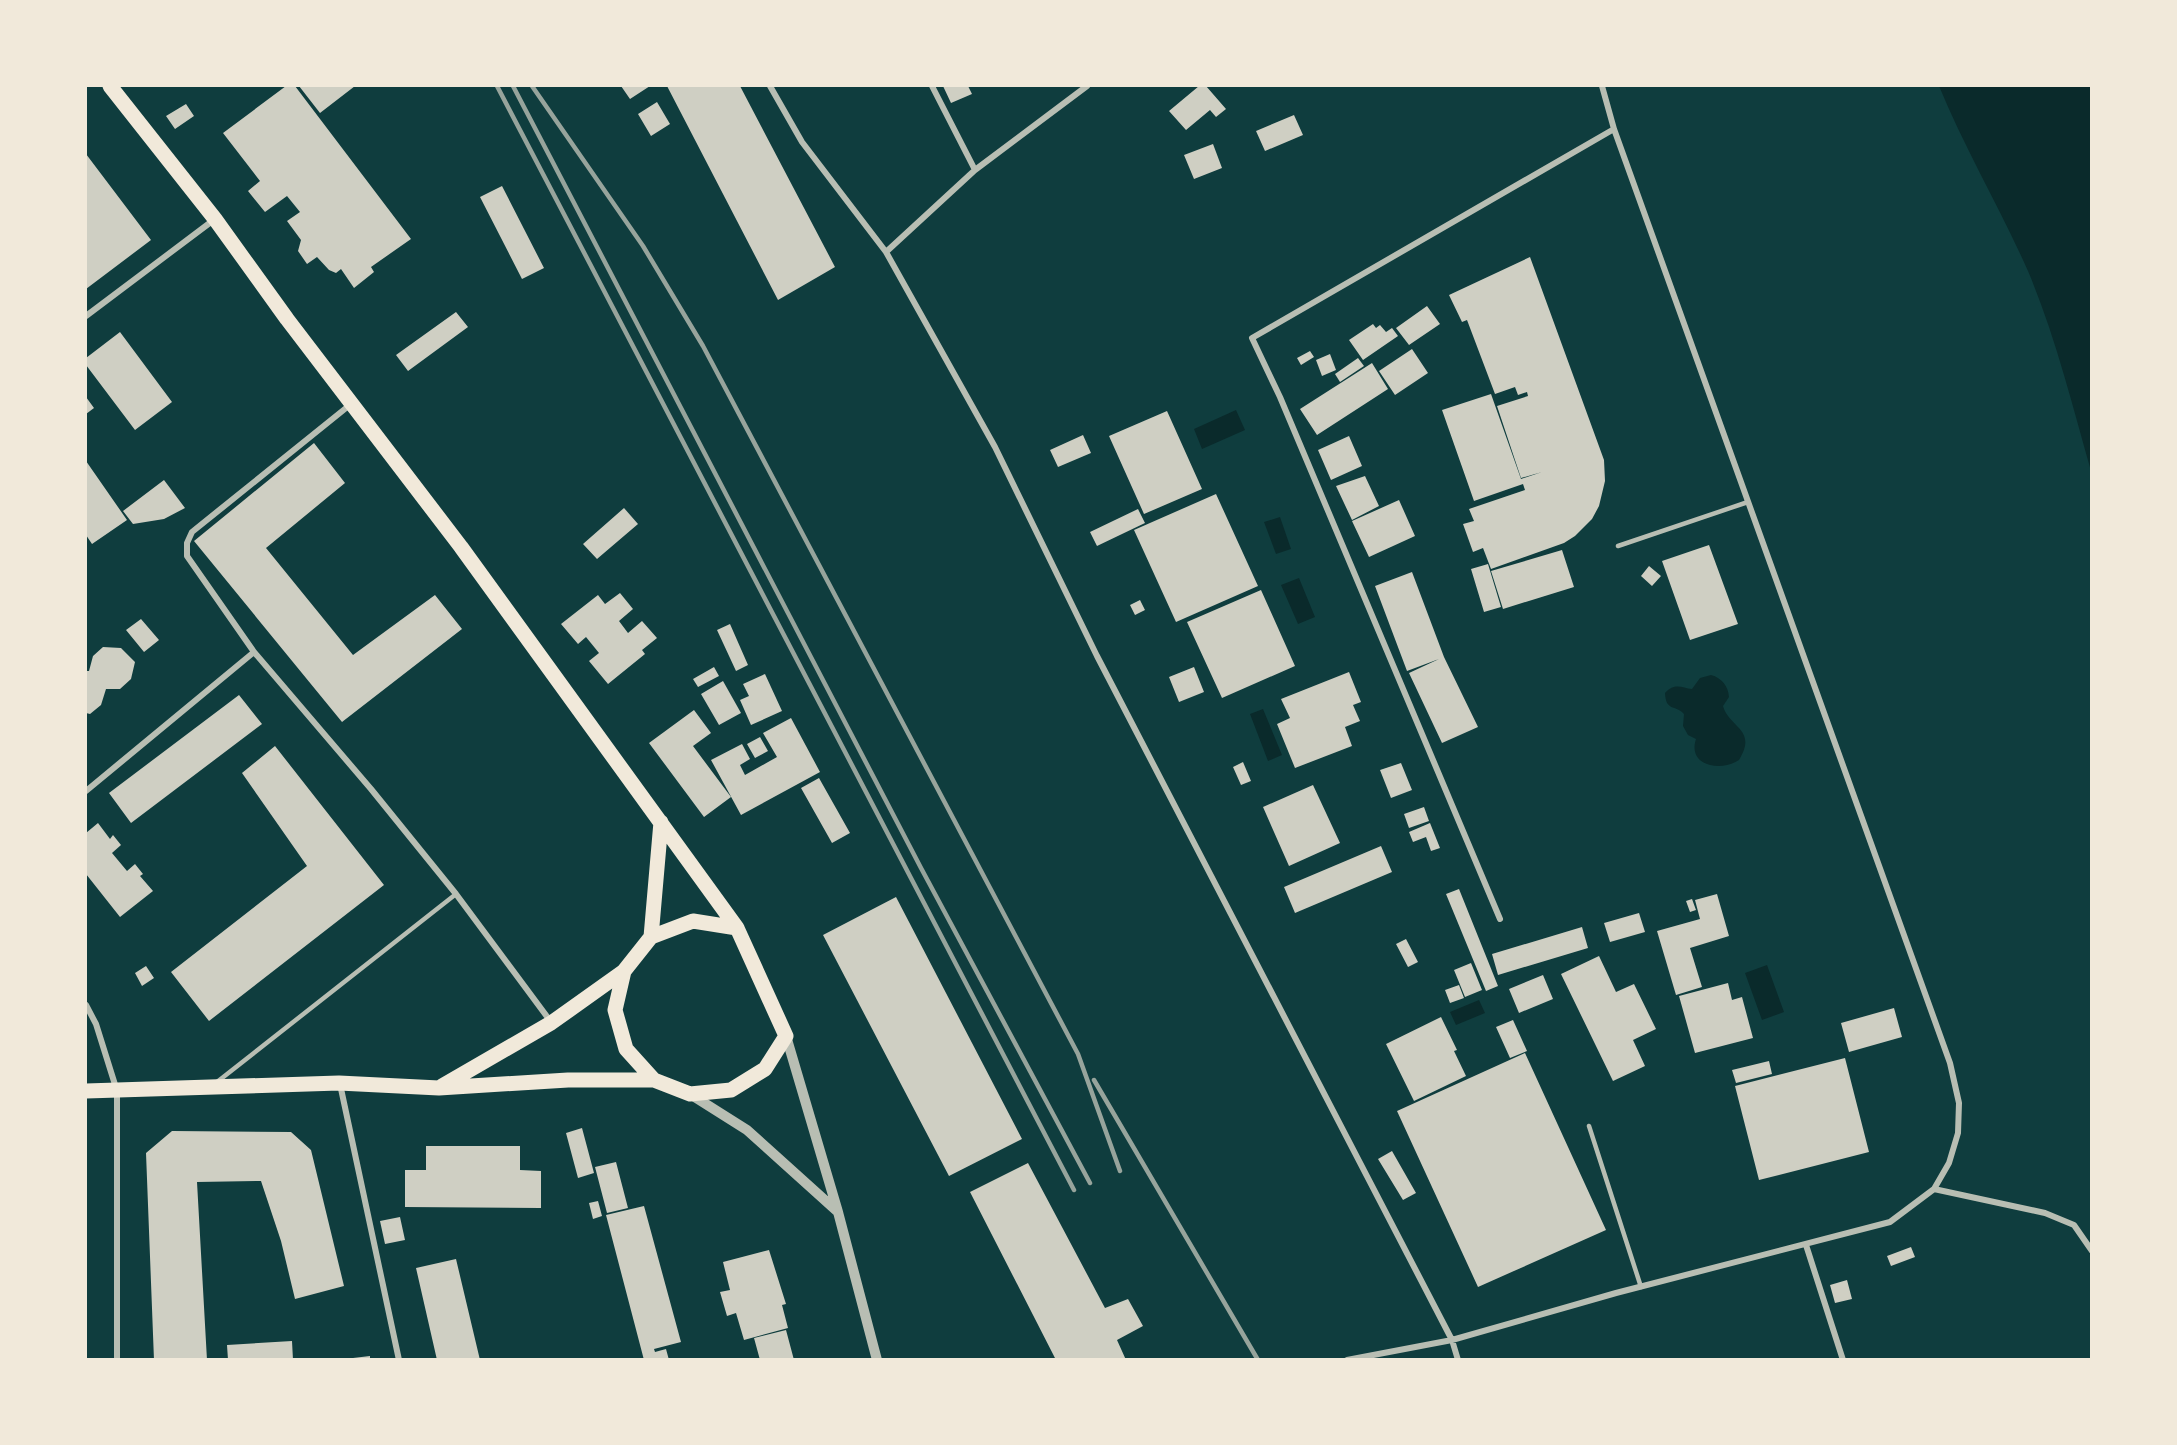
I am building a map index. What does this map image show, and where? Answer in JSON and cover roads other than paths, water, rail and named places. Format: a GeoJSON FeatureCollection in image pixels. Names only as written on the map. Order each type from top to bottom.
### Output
{"type":"FeatureCollection","features":[{"type":"Feature","properties":{"kind":"main road"},"geometry":{"type":"LineString","coordinates":[[86,1091],[213,1085],[339,1083],[440,1088],[568,1080],[654,1080],[690,1094],[730,1090],[765,1070],[786,1036],[737,928],[461,547],[215,219],[110,86]]}},
{"type":"Feature","properties":{"kind":"main road"},"geometry":{"type":"LineString","coordinates":[[651,937],[661,822]]}},
{"type":"Feature","properties":{"kind":"main road"},"geometry":{"type":"LineString","coordinates":[[440,1088],[551,1023],[624,971],[651,937],[693,921],[737,928]]}},
{"type":"Feature","properties":{"kind":"main road"},"geometry":{"type":"LineString","coordinates":[[624,971],[615,1010],[626,1049],[654,1080]]}},
{"type":"Feature","properties":{"kind":"street"},"geometry":{"type":"LineString","coordinates":[[770,86],[802,142],[886,252],[995,447],[1096,656],[1452,1340],[1458,1359]]}},
{"type":"Feature","properties":{"kind":"street"},"geometry":{"type":"LineString","coordinates":[[932,86],[975,170]]}},
{"type":"Feature","properties":{"kind":"street"},"geometry":{"type":"LineString","coordinates":[[886,252],[975,170],[1087,86]]}},
{"type":"Feature","properties":{"kind":"street"},"geometry":{"type":"LineString","coordinates":[[1347,1359],[1452,1340],[1641,1287],[1890,1222],[1934,1189],[1949,1163],[1958,1133],[1959,1103],[1950,1063],[1614,129],[1602,86]]}},
{"type":"Feature","properties":{"kind":"street"},"geometry":{"type":"LineString","coordinates":[[1500,919],[1280,397],[1252,338],[1614,129]]}},
{"type":"Feature","properties":{"kind":"street"},"geometry":{"type":"LineString","coordinates":[[86,316],[215,219]]}},
{"type":"Feature","properties":{"kind":"street"},"geometry":{"type":"LineString","coordinates":[[351,403],[192,532],[187,543],[191,564],[254,652],[371,789],[456,894],[551,1023]]}},
{"type":"Feature","properties":{"kind":"street"},"geometry":{"type":"LineString","coordinates":[[86,791],[254,652]]}},
{"type":"Feature","properties":{"kind":"street"},"geometry":{"type":"LineString","coordinates":[[86,1005],[96,1024],[117,1090],[117,1359]]}},
{"type":"Feature","properties":{"kind":"street"},"geometry":{"type":"LineString","coordinates":[[786,1036],[838,1212],[877,1359]]}},
{"type":"Feature","properties":{"kind":"street"},"geometry":{"type":"LineString","coordinates":[[339,1083],[399,1359]]}},
{"type":"Feature","properties":{"kind":"street"},"geometry":{"type":"LineString","coordinates":[[690,1094],[747,1130],[787,1163],[838,1212]]}},
{"type":"Feature","properties":{"kind":"street"},"geometry":{"type":"LineString","coordinates":[[1934,1189],[2045,1213],[2074,1225],[2091,1251]]}},
{"type":"Feature","properties":{"kind":"street"},"geometry":{"type":"LineString","coordinates":[[1806,1245],[1843,1359]]}},
{"type":"Feature","properties":{"kind":"lane"},"geometry":{"type":"LineString","coordinates":[[1618,546],[1748,502]]}},
{"type":"Feature","properties":{"kind":"lane"},"geometry":{"type":"LineString","coordinates":[[213,1085],[456,894]]}},
{"type":"Feature","properties":{"kind":"lane"},"geometry":{"type":"LineString","coordinates":[[1588,1126],[1641,1287]]}},
{"type":"Feature","properties":{"kind":"water"},"geometry":{"type":"Polygon","coordinates":[[[1939,86],[2091,86],[2091,471],[2038,295],[1939,86]]]}},
{"type":"Feature","properties":{"kind":"water"},"geometry":{"type":"Polygon","coordinates":[[[1236,410],[1245,430],[1202,449],[1194,429],[1236,410]]]}},
{"type":"Feature","properties":{"kind":"water"},"geometry":{"type":"Polygon","coordinates":[[[1280,517],[1291,549],[1276,554],[1264,522],[1280,517]]]}},
{"type":"Feature","properties":{"kind":"water"},"geometry":{"type":"Polygon","coordinates":[[[1299,578],[1315,617],[1298,624],[1281,585],[1299,578]]]}},
{"type":"Feature","properties":{"kind":"water"},"geometry":{"type":"Polygon","coordinates":[[[1711,675],[1721,680],[1726,686],[1729,697],[1723,706],[1744,735],[1745,742],[1739,760],[1723,766],[1707,764],[1696,755],[1696,739],[1688,735],[1683,726],[1684,714],[1667,703],[1665,693],[1678,686],[1692,689],[1700,678],[1711,675]]]}},
{"type":"Feature","properties":{"kind":"water"},"geometry":{"type":"Polygon","coordinates":[[[1263,709],[1282,755],[1268,761],[1250,714],[1263,709]]]}},
{"type":"Feature","properties":{"kind":"water"},"geometry":{"type":"Polygon","coordinates":[[[1767,965],[1784,1012],[1762,1020],[1745,973],[1767,965]]]}},
{"type":"Feature","properties":{"kind":"water"},"geometry":{"type":"Polygon","coordinates":[[[1479,1000],[1485,1013],[1456,1025],[1450,1012],[1479,1000]]]}},
{"type":"Feature","properties":{"kind":"railway"},"geometry":{"type":"LineString","coordinates":[[497,86],[1074,1190]]}},
{"type":"Feature","properties":{"kind":"railway"},"geometry":{"type":"LineString","coordinates":[[513,86],[921,868],[1090,1183]]}},
{"type":"Feature","properties":{"kind":"railway"},"geometry":{"type":"LineString","coordinates":[[532,86],[643,246],[703,346],[1078,1054],[1120,1171]]}},
{"type":"Feature","properties":{"kind":"railway"},"geometry":{"type":"LineString","coordinates":[[1094,1080],[1258,1360]]}}]}
